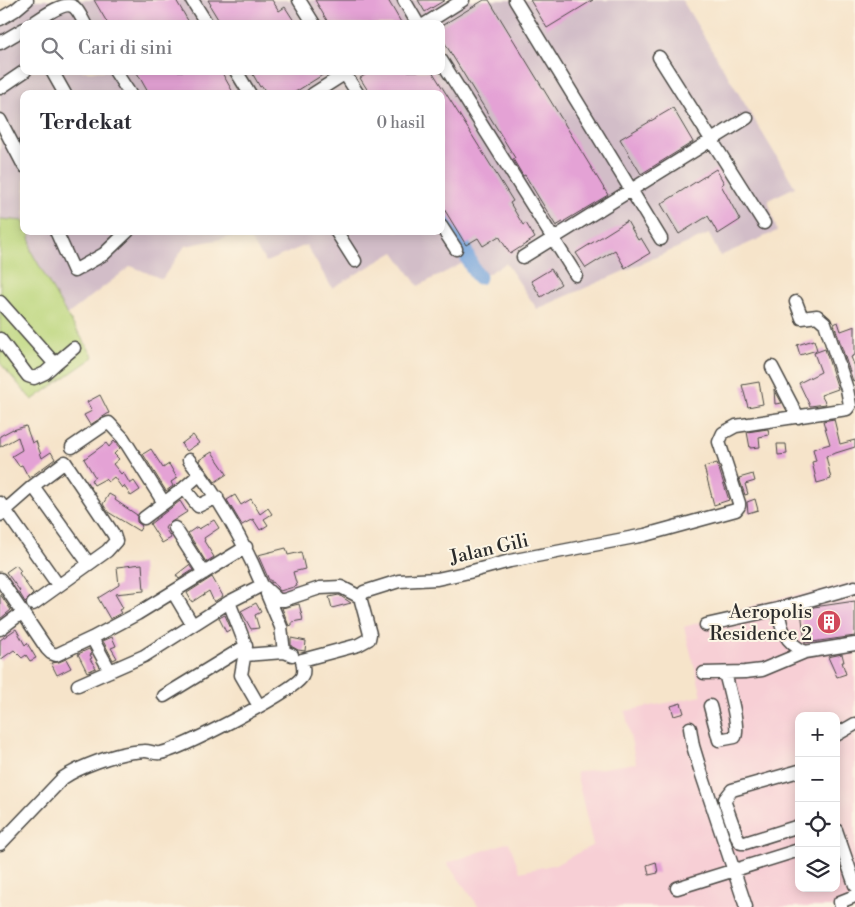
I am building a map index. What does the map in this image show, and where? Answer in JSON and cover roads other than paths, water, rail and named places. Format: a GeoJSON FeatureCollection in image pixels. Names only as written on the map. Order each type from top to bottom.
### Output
{"type":"FeatureCollection","features":[{"type":"Feature","properties":{"kind":"street"},"geometry":{"type":"LineString","coordinates":[[0,19],[27,0]]}},
{"type":"Feature","properties":{"kind":"street"},"geometry":{"type":"LineString","coordinates":[[192,0],[204,20]]}},
{"type":"Feature","properties":{"kind":"street"},"geometry":{"type":"LineString","coordinates":[[299,0],[312,20]]}},
{"type":"Feature","properties":{"kind":"street"},"geometry":{"type":"LineString","coordinates":[[404,0],[416,20]]}},
{"type":"Feature","properties":{"kind":"street"},"geometry":{"type":"LineString","coordinates":[[432,20],[464,0]]}},
{"type":"Feature","properties":{"kind":"street"},"geometry":{"type":"LineString","coordinates":[[515,0],[661,239]]}},
{"type":"Feature","properties":{"kind":"street"},"geometry":{"type":"LineString","coordinates":[[38,20],[68,2],[75,8],[82,20]]}},
{"type":"Feature","properties":{"kind":"street"},"geometry":{"type":"LineString","coordinates":[[0,43],[20,31]]}},
{"type":"Feature","properties":{"kind":"street"},"geometry":{"type":"LineString","coordinates":[[660,57],[764,222]]}},
{"type":"Feature","properties":{"kind":"street"},"geometry":{"type":"LineString","coordinates":[[445,66],[576,275]]}},
{"type":"Feature","properties":{"kind":"street"},"geometry":{"type":"LineString","coordinates":[[0,88],[20,74]]}},
{"type":"Feature","properties":{"kind":"street"},"geometry":{"type":"LineString","coordinates":[[54,75],[63,90]]}},
{"type":"Feature","properties":{"kind":"street"},"geometry":{"type":"LineString","coordinates":[[118,75],[127,90]]}},
{"type":"Feature","properties":{"kind":"street"},"geometry":{"type":"LineString","coordinates":[[238,75],[248,90]]}},
{"type":"Feature","properties":{"kind":"street"},"geometry":{"type":"LineString","coordinates":[[319,90],[342,75]]}},
{"type":"Feature","properties":{"kind":"street"},"geometry":{"type":"LineString","coordinates":[[348,75],[356,90]]}},
{"type":"Feature","properties":{"kind":"street"},"geometry":{"type":"LineString","coordinates":[[523,257],[748,118]]}},
{"type":"Feature","properties":{"kind":"street"},"geometry":{"type":"LineString","coordinates":[[0,120],[20,158]]}},
{"type":"Feature","properties":{"kind":"street"},"geometry":{"type":"LineString","coordinates":[[445,232],[456,249]]}},
{"type":"Feature","properties":{"kind":"street"},"geometry":{"type":"LineString","coordinates":[[60,235],[72,270],[74,271],[104,254],[124,235]]}},
{"type":"Feature","properties":{"kind":"street"},"geometry":{"type":"LineString","coordinates":[[339,235],[355,261]]}},
{"type":"Feature","properties":{"kind":"street"},"geometry":{"type":"LineString","coordinates":[[0,302],[55,364]]}},
{"type":"Feature","properties":{"kind":"street"},"geometry":{"type":"LineString","coordinates":[[772,367],[798,417],[847,409],[850,405],[851,386],[825,323],[817,316],[802,318],[796,302]]}},
{"type":"Feature","properties":{"kind":"street"},"geometry":{"type":"LineString","coordinates":[[0,339],[28,376],[34,378],[45,373],[74,348]]}},
{"type":"Feature","properties":{"kind":"street","name":"Jalan Gili"},"geometry":{"type":"LineString","coordinates":[[360,597],[364,592],[399,581],[437,579],[510,561],[645,535],[730,512],[739,506],[731,461],[719,442],[723,433],[736,426],[798,417]]}},
{"type":"Feature","properties":{"kind":"street"},"geometry":{"type":"LineString","coordinates":[[72,447],[104,425],[114,426],[164,503]]}},
{"type":"Feature","properties":{"kind":"street"},"geometry":{"type":"LineString","coordinates":[[189,460],[217,497],[246,547],[281,627],[284,652]]}},
{"type":"Feature","properties":{"kind":"street"},"geometry":{"type":"LineString","coordinates":[[0,629],[89,564],[116,541],[114,535],[66,462],[2,510],[58,585]]}},
{"type":"Feature","properties":{"kind":"street"},"geometry":{"type":"LineString","coordinates":[[144,518],[200,474]]}},
{"type":"Feature","properties":{"kind":"street"},"geometry":{"type":"LineString","coordinates":[[33,486],[89,564]]}},
{"type":"Feature","properties":{"kind":"street"},"geometry":{"type":"LineString","coordinates":[[184,488],[198,506],[217,497]]}},
{"type":"Feature","properties":{"kind":"street"},"geometry":{"type":"LineString","coordinates":[[175,528],[204,573]]}},
{"type":"Feature","properties":{"kind":"street"},"geometry":{"type":"LineString","coordinates":[[0,579],[28,608],[51,653],[56,654],[92,638],[173,592],[246,547]]}},
{"type":"Feature","properties":{"kind":"street"},"geometry":{"type":"LineString","coordinates":[[164,696],[245,651],[284,652],[302,660],[358,645],[369,639],[370,634],[360,597],[341,587],[320,588],[284,600],[278,600],[262,585]]}},
{"type":"Feature","properties":{"kind":"street"},"geometry":{"type":"LineString","coordinates":[[78,685],[144,656],[192,624],[262,585]]}},
{"type":"Feature","properties":{"kind":"street"},"geometry":{"type":"LineString","coordinates":[[706,625],[778,609],[855,587]]}},
{"type":"Feature","properties":{"kind":"street"},"geometry":{"type":"LineString","coordinates":[[173,592],[192,624]]}},
{"type":"Feature","properties":{"kind":"street"},"geometry":{"type":"LineString","coordinates":[[229,602],[245,651],[241,675],[260,706]]}},
{"type":"Feature","properties":{"kind":"street"},"geometry":{"type":"LineString","coordinates":[[778,609],[780,622],[786,637],[793,646],[805,652]]}},
{"type":"Feature","properties":{"kind":"street"},"geometry":{"type":"LineString","coordinates":[[92,638],[110,671]]}},
{"type":"Feature","properties":{"kind":"street"},"geometry":{"type":"LineString","coordinates":[[704,673],[762,670],[805,652],[855,644]]}},
{"type":"Feature","properties":{"kind":"street"},"geometry":{"type":"LineString","coordinates":[[0,844],[63,778],[74,770],[127,752],[146,751],[159,754],[182,746],[260,706],[302,678],[304,673],[302,660]]}},
{"type":"Feature","properties":{"kind":"street"},"geometry":{"type":"LineString","coordinates":[[710,706],[719,740],[735,737],[737,734],[734,711],[725,673]]}},
{"type":"Feature","properties":{"kind":"street"},"geometry":{"type":"LineString","coordinates":[[840,733],[855,724]]}},
{"type":"Feature","properties":{"kind":"street"},"geometry":{"type":"LineString","coordinates":[[690,728],[700,769],[746,907]]}},
{"type":"Feature","properties":{"kind":"street"},"geometry":{"type":"LineString","coordinates":[[795,772],[732,790],[725,799],[725,803],[741,843],[795,827]]}},
{"type":"Feature","properties":{"kind":"street"},"geometry":{"type":"LineString","coordinates":[[840,843],[855,885]]}},
{"type":"Feature","properties":{"kind":"street"},"geometry":{"type":"LineString","coordinates":[[677,888],[734,872],[795,851]]}},
{"type":"Feature","properties":{"kind":"street"},"geometry":{"type":"LineString","coordinates":[[841,907],[840,902],[842,900],[855,896]]}},
{"type":"Feature","properties":{"kind":"waterway"},"geometry":{"type":"LineString","coordinates":[[453,220],[471,265],[479,277]]}},
{"type":"Feature","properties":{"kind":"place","name":"Aeropolis Residence 2"},"geometry":{"type":"Point","coordinates":[829,622]}}]}
